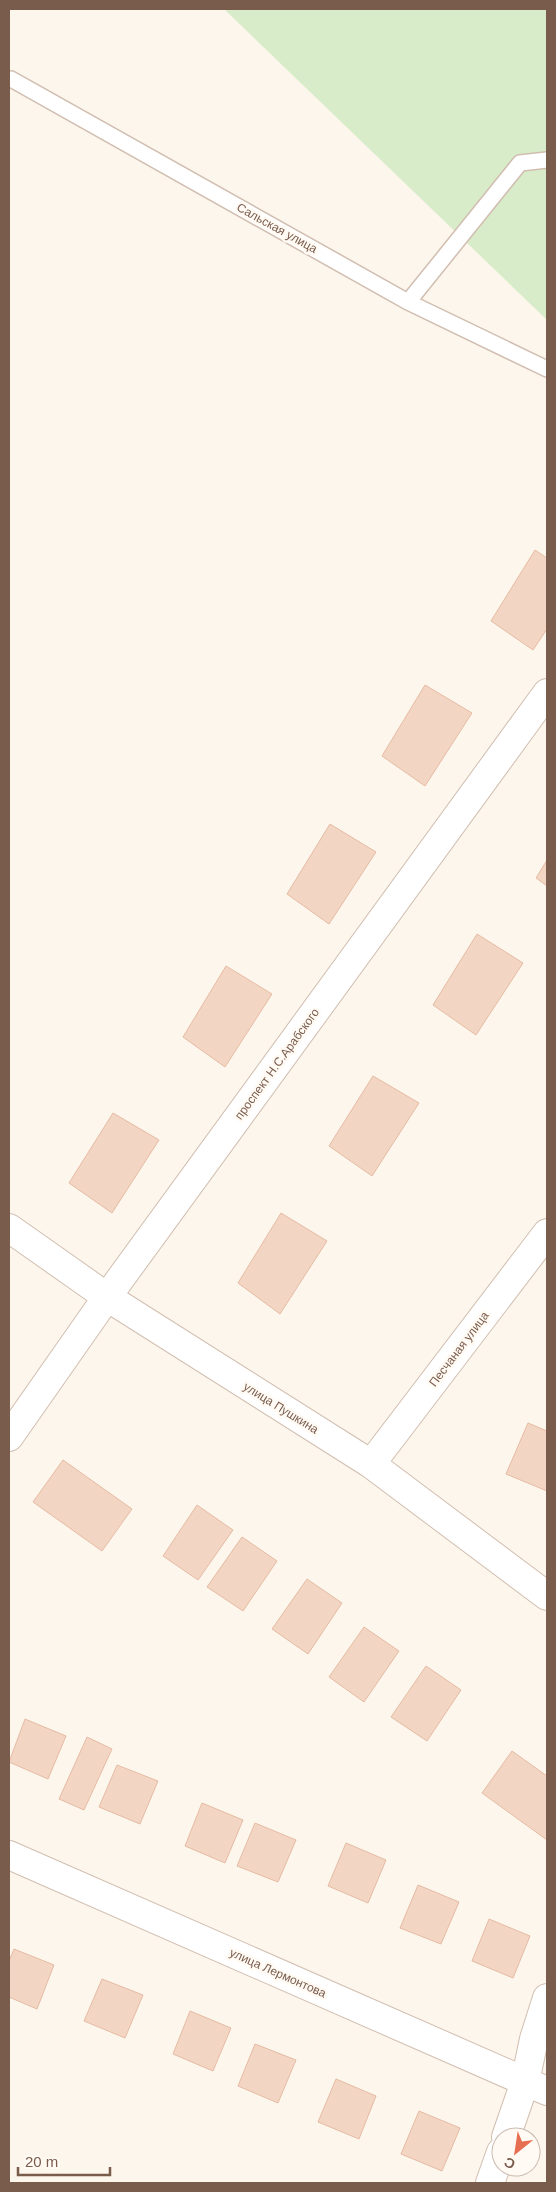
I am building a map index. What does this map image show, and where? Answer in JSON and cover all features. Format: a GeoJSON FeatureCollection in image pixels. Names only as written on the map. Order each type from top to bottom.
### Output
{"type":"FeatureCollection","features":[{"type":"Feature","properties":{"kind":"street","name":"проспект Н.С.Арабского"},"geometry":{"type":"LineString","coordinates":[[9,1437],[107,1297],[547,693]]}},
{"type":"Feature","properties":{"kind":"street","name":"улица Пушкина"},"geometry":{"type":"LineString","coordinates":[[9,1228],[107,1297],[371,1464],[547,1596]]}},
{"type":"Feature","properties":{"kind":"street","name":"Песчаная улица"},"geometry":{"type":"LineString","coordinates":[[371,1464],[547,1233]]}},
{"type":"Feature","properties":{"kind":"street","name":"улица Лермонтова"},"geometry":{"type":"LineString","coordinates":[[9,1855],[536,2086]]}},
{"type":"Feature","properties":{"kind":"street"},"geometry":{"type":"LineString","coordinates":[[512,2127],[536,2086],[534,2039],[547,1998]]}},
{"type":"Feature","properties":{"kind":"lane","name":"Сальская улица"},"geometry":{"type":"LineString","coordinates":[[11,79],[408,302],[547,369]]}},
{"type":"Feature","properties":{"kind":"lane"},"geometry":{"type":"LineString","coordinates":[[408,302],[520,163],[547,160]]}},
{"type":"Feature","properties":{"kind":"green space"},"geometry":{"type":"Polygon","coordinates":[[[224,9],[547,9],[547,320],[224,9]]]}},
{"type":"Feature","properties":{"kind":"building"},"geometry":{"type":"Polygon","coordinates":[[[535,550],[547,558],[547,629],[533,650],[491,621],[535,550]]]}},
{"type":"Feature","properties":{"kind":"building"},"geometry":{"type":"Polygon","coordinates":[[[425,685],[472,713],[425,786],[382,756],[425,685]]]}},
{"type":"Feature","properties":{"kind":"building"},"geometry":{"type":"Polygon","coordinates":[[[330,824],[376,852],[329,924],[287,894],[330,824]]]}},
{"type":"Feature","properties":{"kind":"building"},"geometry":{"type":"Polygon","coordinates":[[[547,860],[547,886],[536,878],[547,860]]]}},
{"type":"Feature","properties":{"kind":"building"},"geometry":{"type":"Polygon","coordinates":[[[477,934],[523,963],[476,1035],[433,1005],[477,934]]]}},
{"type":"Feature","properties":{"kind":"building"},"geometry":{"type":"Polygon","coordinates":[[[226,966],[272,994],[225,1067],[183,1037],[226,966]]]}},
{"type":"Feature","properties":{"kind":"building"},"geometry":{"type":"Polygon","coordinates":[[[373,1076],[419,1103],[372,1176],[329,1146],[373,1076]]]}},
{"type":"Feature","properties":{"kind":"building"},"geometry":{"type":"Polygon","coordinates":[[[113,1113],[159,1140],[112,1213],[69,1183],[113,1113]]]}},
{"type":"Feature","properties":{"kind":"building"},"geometry":{"type":"Polygon","coordinates":[[[281,1213],[327,1241],[280,1314],[238,1283],[281,1213]]]}},
{"type":"Feature","properties":{"kind":"building"},"geometry":{"type":"Polygon","coordinates":[[[528,1423],[547,1431],[547,1491],[506,1474],[528,1423]]]}},
{"type":"Feature","properties":{"kind":"building"},"geometry":{"type":"Polygon","coordinates":[[[63,1460],[132,1509],[102,1551],[33,1502],[63,1460]]]}},
{"type":"Feature","properties":{"kind":"building"},"geometry":{"type":"Polygon","coordinates":[[[197,1505],[233,1530],[198,1580],[163,1556],[197,1505]]]}},
{"type":"Feature","properties":{"kind":"building"},"geometry":{"type":"Polygon","coordinates":[[[242,1537],[277,1561],[243,1611],[207,1587],[242,1537]]]}},
{"type":"Feature","properties":{"kind":"building"},"geometry":{"type":"Polygon","coordinates":[[[307,1579],[342,1603],[308,1654],[272,1629],[307,1579]]]}},
{"type":"Feature","properties":{"kind":"building"},"geometry":{"type":"Polygon","coordinates":[[[364,1627],[399,1651],[364,1702],[329,1677],[364,1627]]]}},
{"type":"Feature","properties":{"kind":"building"},"geometry":{"type":"Polygon","coordinates":[[[426,1666],[461,1690],[427,1741],[391,1717],[426,1666]]]}},
{"type":"Feature","properties":{"kind":"building"},"geometry":{"type":"Polygon","coordinates":[[[25,1719],[66,1736],[48,1779],[9,1762],[25,1719]]]}},
{"type":"Feature","properties":{"kind":"building"},"geometry":{"type":"Polygon","coordinates":[[[87,1737],[112,1749],[84,1810],[59,1799],[87,1737]]]}},
{"type":"Feature","properties":{"kind":"building"},"geometry":{"type":"Polygon","coordinates":[[[512,1751],[547,1776],[547,1840],[482,1793],[512,1751]]]}},
{"type":"Feature","properties":{"kind":"building"},"geometry":{"type":"Polygon","coordinates":[[[117,1765],[158,1781],[140,1824],[99,1807],[117,1765]]]}},
{"type":"Feature","properties":{"kind":"building"},"geometry":{"type":"Polygon","coordinates":[[[202,1803],[243,1820],[225,1863],[185,1846],[202,1803]]]}},
{"type":"Feature","properties":{"kind":"building"},"geometry":{"type":"Polygon","coordinates":[[[255,1823],[296,1840],[278,1882],[237,1866],[255,1823]]]}},
{"type":"Feature","properties":{"kind":"building"},"geometry":{"type":"Polygon","coordinates":[[[346,1843],[386,1860],[368,1903],[328,1886],[346,1843]]]}},
{"type":"Feature","properties":{"kind":"building"},"geometry":{"type":"Polygon","coordinates":[[[418,1885],[459,1902],[441,1944],[400,1928],[418,1885]]]}},
{"type":"Feature","properties":{"kind":"building"},"geometry":{"type":"Polygon","coordinates":[[[489,1919],[530,1936],[513,1978],[472,1961],[489,1919]]]}},
{"type":"Feature","properties":{"kind":"building"},"geometry":{"type":"Polygon","coordinates":[[[14,1949],[54,1965],[37,2009],[9,1997],[9,1961],[14,1949]]]}},
{"type":"Feature","properties":{"kind":"building"},"geometry":{"type":"Polygon","coordinates":[[[102,1979],[143,1995],[125,2038],[84,2021],[102,1979]]]}},
{"type":"Feature","properties":{"kind":"building"},"geometry":{"type":"Polygon","coordinates":[[[190,2011],[231,2028],[213,2071],[173,2054],[190,2011]]]}},
{"type":"Feature","properties":{"kind":"building"},"geometry":{"type":"Polygon","coordinates":[[[255,2044],[296,2060],[278,2103],[238,2086],[255,2044]]]}},
{"type":"Feature","properties":{"kind":"building"},"geometry":{"type":"Polygon","coordinates":[[[336,2079],[376,2096],[359,2139],[318,2122],[336,2079]]]}},
{"type":"Feature","properties":{"kind":"building"},"geometry":{"type":"Polygon","coordinates":[[[419,2111],[460,2128],[442,2171],[401,2154],[419,2111]]]}}]}
